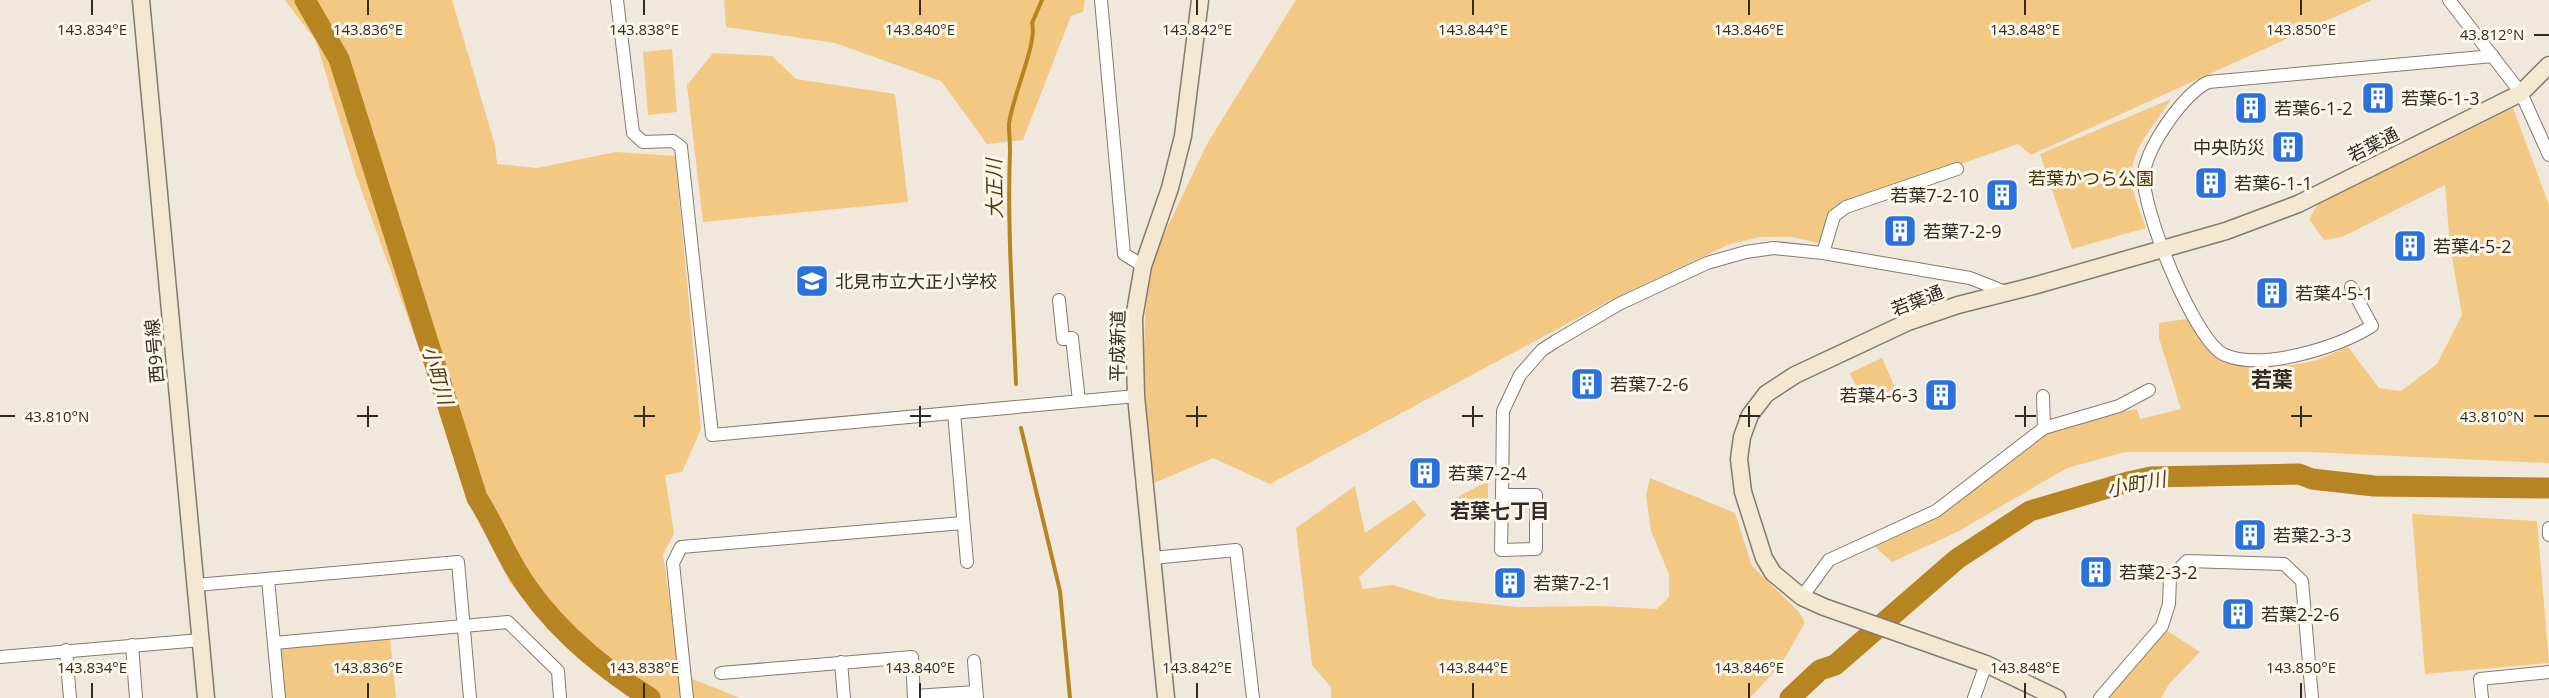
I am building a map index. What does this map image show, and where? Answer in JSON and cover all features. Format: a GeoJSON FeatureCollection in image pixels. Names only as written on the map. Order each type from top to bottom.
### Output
{"type":"FeatureCollection","features":[{"type":"Feature","properties":{"kind":"street","name":"西9号線"},"geometry":{"type":"LineString","coordinates":[[141,0],[206,698]]}},
{"type":"Feature","properties":{"kind":"street"},"geometry":{"type":"LineString","coordinates":[[617,0],[633,134],[643,142],[673,141],[681,147],[712,435],[1136,396]]}},
{"type":"Feature","properties":{"kind":"street"},"geometry":{"type":"LineString","coordinates":[[1101,0],[1124,254],[1143,266]]}},
{"type":"Feature","properties":{"kind":"street","name":"平成新道"},"geometry":{"type":"LineString","coordinates":[[1166,698],[1136,396],[1134,318],[1143,266],[1170,188],[1183,136],[1200,0]]}},
{"type":"Feature","properties":{"kind":"street"},"geometry":{"type":"LineString","coordinates":[[2449,0],[2521,93],[2549,152]]}},
{"type":"Feature","properties":{"kind":"street"},"geometry":{"type":"LineString","coordinates":[[2351,287],[2373,326],[2353,338],[2310,353],[2276,358],[2235,357],[2214,348],[2204,336],[2163,250],[2144,194],[2144,172],[2155,143],[2196,88],[2208,82],[2227,78],[2493,56]]}},
{"type":"Feature","properties":{"kind":"street","name":"若葉通"},"geometry":{"type":"LineString","coordinates":[[2057,698],[1986,664],[1802,597],[1773,573],[1764,558],[1743,492],[1739,459],[1742,436],[1750,415],[1766,394],[1795,375],[1908,322],[1958,305],[2163,250],[2298,204],[2521,93],[2549,64]]}},
{"type":"Feature","properties":{"kind":"street"},"geometry":{"type":"LineString","coordinates":[[1823,253],[1834,216],[1846,207],[1957,169]]}},
{"type":"Feature","properties":{"kind":"street"},"geometry":{"type":"LineString","coordinates":[[1502,495],[1536,495],[1536,549],[1501,550],[1502,495],[1505,404],[1520,375],[1542,350],[1619,304],[1721,258],[1774,248],[1823,253],[1970,278],[2008,293]]}},
{"type":"Feature","properties":{"kind":"street"},"geometry":{"type":"LineString","coordinates":[[1059,300],[1063,339],[1072,338],[1078,401]]}},
{"type":"Feature","properties":{"kind":"street"},"geometry":{"type":"LineString","coordinates":[[1802,597],[1829,560],[1936,511],[2044,428],[2119,406],[2149,390]]}},
{"type":"Feature","properties":{"kind":"street"},"geometry":{"type":"LineString","coordinates":[[2043,396],[2044,428]]}},
{"type":"Feature","properties":{"kind":"street"},"geometry":{"type":"LineString","coordinates":[[954,413],[966,562]]}},
{"type":"Feature","properties":{"kind":"street"},"geometry":{"type":"LineString","coordinates":[[687,698],[673,563],[681,547],[963,523]]}},
{"type":"Feature","properties":{"kind":"street"},"geometry":{"type":"LineString","coordinates":[[2549,528],[2549,535]]}},
{"type":"Feature","properties":{"kind":"street"},"geometry":{"type":"LineString","coordinates":[[1152,558],[1236,550],[1253,698]]}},
{"type":"Feature","properties":{"kind":"street"},"geometry":{"type":"LineString","coordinates":[[2100,698],[2162,626],[2169,604],[2170,578],[2187,561],[2284,564],[2302,581],[2312,698]]}},
{"type":"Feature","properties":{"kind":"street"},"geometry":{"type":"LineString","coordinates":[[196,585],[458,562],[470,698]]}},
{"type":"Feature","properties":{"kind":"street"},"geometry":{"type":"LineString","coordinates":[[268,579],[279,698]]}},
{"type":"Feature","properties":{"kind":"street"},"geometry":{"type":"LineString","coordinates":[[274,644],[508,622],[558,672],[560,698]]}},
{"type":"Feature","properties":{"kind":"street"},"geometry":{"type":"LineString","coordinates":[[0,657],[201,640]]}},
{"type":"Feature","properties":{"kind":"street"},"geometry":{"type":"LineString","coordinates":[[132,645],[136,698]]}},
{"type":"Feature","properties":{"kind":"street"},"geometry":{"type":"LineString","coordinates":[[66,650],[70,698]]}},
{"type":"Feature","properties":{"kind":"street"},"geometry":{"type":"LineString","coordinates":[[721,673],[912,657],[914,697],[977,695],[974,661]]}},
{"type":"Feature","properties":{"kind":"street"},"geometry":{"type":"LineString","coordinates":[[841,662],[844,698]]}},
{"type":"Feature","properties":{"kind":"street"},"geometry":{"type":"LineString","coordinates":[[1974,698],[1986,664]]}},
{"type":"Feature","properties":{"kind":"street"},"geometry":{"type":"LineString","coordinates":[[2482,698],[2480,679],[2549,672]]}},
{"type":"Feature","properties":{"kind":"green space"},"geometry":{"type":"Polygon","coordinates":[[[285,0],[452,0],[495,145],[497,164],[537,168],[616,152],[675,156],[701,429],[682,472],[665,475],[674,534],[663,554],[680,674],[740,698],[630,698],[568,649],[510,583],[463,489],[421,354],[357,178],[316,41],[285,0]]]}},
{"type":"Feature","properties":{"kind":"green space"},"geometry":{"type":"Polygon","coordinates":[[[724,0],[1085,0],[1083,12],[1071,16],[1023,140],[987,144],[941,81],[835,43],[726,27],[724,0]]]}},
{"type":"Feature","properties":{"kind":"green space"},"geometry":{"type":"Polygon","coordinates":[[[1296,0],[2372,0],[2031,155],[2018,144],[1832,209],[1820,243],[1791,237],[1761,237],[1730,244],[1611,300],[1270,484],[1213,458],[1154,483],[1143,377],[1147,270],[1207,144],[1296,0]]]}},
{"type":"Feature","properties":{"kind":"green space"},"geometry":{"type":"Polygon","coordinates":[[[672,49],[677,112],[648,115],[643,52],[672,49]]]}},
{"type":"Feature","properties":{"kind":"green space"},"geometry":{"type":"Polygon","coordinates":[[[713,53],[772,56],[796,79],[895,94],[908,202],[703,222],[687,85],[713,53]]]}},
{"type":"Feature","properties":{"kind":"green space","name":"若葉かつら公園"},"geometry":{"type":"Polygon","coordinates":[[[2171,99],[2144,138],[2134,159],[2132,183],[2146,228],[2072,249],[2040,154],[2171,99]]]}},
{"type":"Feature","properties":{"kind":"green space"},"geometry":{"type":"Polygon","coordinates":[[[2513,108],[2549,205],[2549,463],[2309,452],[2125,452],[2067,468],[1957,532],[1892,562],[1874,546],[2048,429],[2097,415],[2137,409],[2140,419],[2181,409],[2159,338],[2159,323],[2194,318],[2201,337],[2213,355],[2232,364],[2246,366],[2303,363],[2317,360],[2348,347],[2379,388],[2401,391],[2437,364],[2462,315],[2450,246],[2445,185],[2342,237],[2324,240],[2309,219],[2318,204],[2513,108]]]}},
{"type":"Feature","properties":{"kind":"green space"},"geometry":{"type":"Polygon","coordinates":[[[1882,358],[1895,388],[1864,404],[1850,373],[1882,358]]]}},
{"type":"Feature","properties":{"kind":"green space"},"geometry":{"type":"Polygon","coordinates":[[[1650,478],[1735,513],[1752,566],[1799,612],[1805,623],[1782,663],[1750,698],[1331,698],[1331,687],[1312,665],[1296,528],[1355,486],[1365,533],[1414,500],[1426,515],[1359,577],[1363,589],[1393,585],[1440,599],[1518,607],[1599,606],[1657,609],[1669,597],[1669,574],[1651,531],[1646,495],[1650,478]]]}},
{"type":"Feature","properties":{"kind":"green space"},"geometry":{"type":"Polygon","coordinates":[[[1488,481],[1488,514],[1454,513],[1454,499],[1488,481]]]}},
{"type":"Feature","properties":{"kind":"green space"},"geometry":{"type":"Polygon","coordinates":[[[2412,514],[2537,521],[2549,663],[2425,674],[2412,514]]]}},
{"type":"Feature","properties":{"kind":"green space"},"geometry":{"type":"Polygon","coordinates":[[[2166,630],[2200,652],[2169,684],[2161,698],[2109,698],[2166,630]]]}},
{"type":"Feature","properties":{"kind":"green space"},"geometry":{"type":"Polygon","coordinates":[[[390,638],[396,698],[282,698],[278,654],[284,647],[390,638]]]}},
{"type":"Feature","properties":{"kind":"waterway","name":"小町川"},"geometry":{"type":"LineString","coordinates":[[305,0],[339,59],[477,498],[523,580],[553,620],[609,670],[650,698]]}},
{"type":"Feature","properties":{"kind":"waterway","name":"大正川"},"geometry":{"type":"LineString","coordinates":[[1016,384],[1010,238],[1009,124],[1031,43],[1032,23],[1042,0]]}},
{"type":"Feature","properties":{"kind":"waterway","name":"大正川"},"geometry":{"type":"LineString","coordinates":[[1021,428],[1060,591],[1070,698]]}},
{"type":"Feature","properties":{"kind":"waterway","name":"小町川"},"geometry":{"type":"LineString","coordinates":[[1790,698],[1820,670],[1835,665],[1957,559],[2030,511],[2128,482],[2151,477],[2299,474],[2312,479],[2374,486],[2549,488]]}},
{"type":"Feature","properties":{"kind":"place","name":"若葉6-1-3"},"geometry":{"type":"Point","coordinates":[2378,98]}},
{"type":"Feature","properties":{"kind":"place","name":"若葉6-1-2"},"geometry":{"type":"Point","coordinates":[2251,108]}},
{"type":"Feature","properties":{"kind":"place","name":"中央防災"},"geometry":{"type":"Point","coordinates":[2288,147]}},
{"type":"Feature","properties":{"kind":"place","name":"若葉6-1-1"},"geometry":{"type":"Point","coordinates":[2211,183]}},
{"type":"Feature","properties":{"kind":"place","name":"若葉7-2-10"},"geometry":{"type":"Point","coordinates":[2002,195]}},
{"type":"Feature","properties":{"kind":"place","name":"若葉7-2-9"},"geometry":{"type":"Point","coordinates":[1900,231]}},
{"type":"Feature","properties":{"kind":"place","name":"若葉4-5-2"},"geometry":{"type":"Point","coordinates":[2410,246]}},
{"type":"Feature","properties":{"kind":"place","name":"北見市立大正小学校"},"geometry":{"type":"Point","coordinates":[812,281]}},
{"type":"Feature","properties":{"kind":"place","name":"若葉4-5-1"},"geometry":{"type":"Point","coordinates":[2272,293]}},
{"type":"Feature","properties":{"kind":"place","name":"若葉7-2-6"},"geometry":{"type":"Point","coordinates":[1587,384]}},
{"type":"Feature","properties":{"kind":"place","name":"若葉4-6-3"},"geometry":{"type":"Point","coordinates":[1941,395]}},
{"type":"Feature","properties":{"kind":"place","name":"若葉7-2-4"},"geometry":{"type":"Point","coordinates":[1425,473]}},
{"type":"Feature","properties":{"kind":"place","name":"若葉2-3-3"},"geometry":{"type":"Point","coordinates":[2250,535]}},
{"type":"Feature","properties":{"kind":"place","name":"若葉2-3-2"},"geometry":{"type":"Point","coordinates":[2096,572]}},
{"type":"Feature","properties":{"kind":"place","name":"若葉7-2-1"},"geometry":{"type":"Point","coordinates":[1510,583]}},
{"type":"Feature","properties":{"kind":"place","name":"若葉2-2-6"},"geometry":{"type":"Point","coordinates":[2238,614]}},
{"type":"Feature","properties":{"kind":"district","name":"若葉"},"geometry":{"type":"Point","coordinates":[2272,379]}},
{"type":"Feature","properties":{"kind":"district","name":"若葉七丁目"},"geometry":{"type":"Point","coordinates":[1500,510]}}]}
